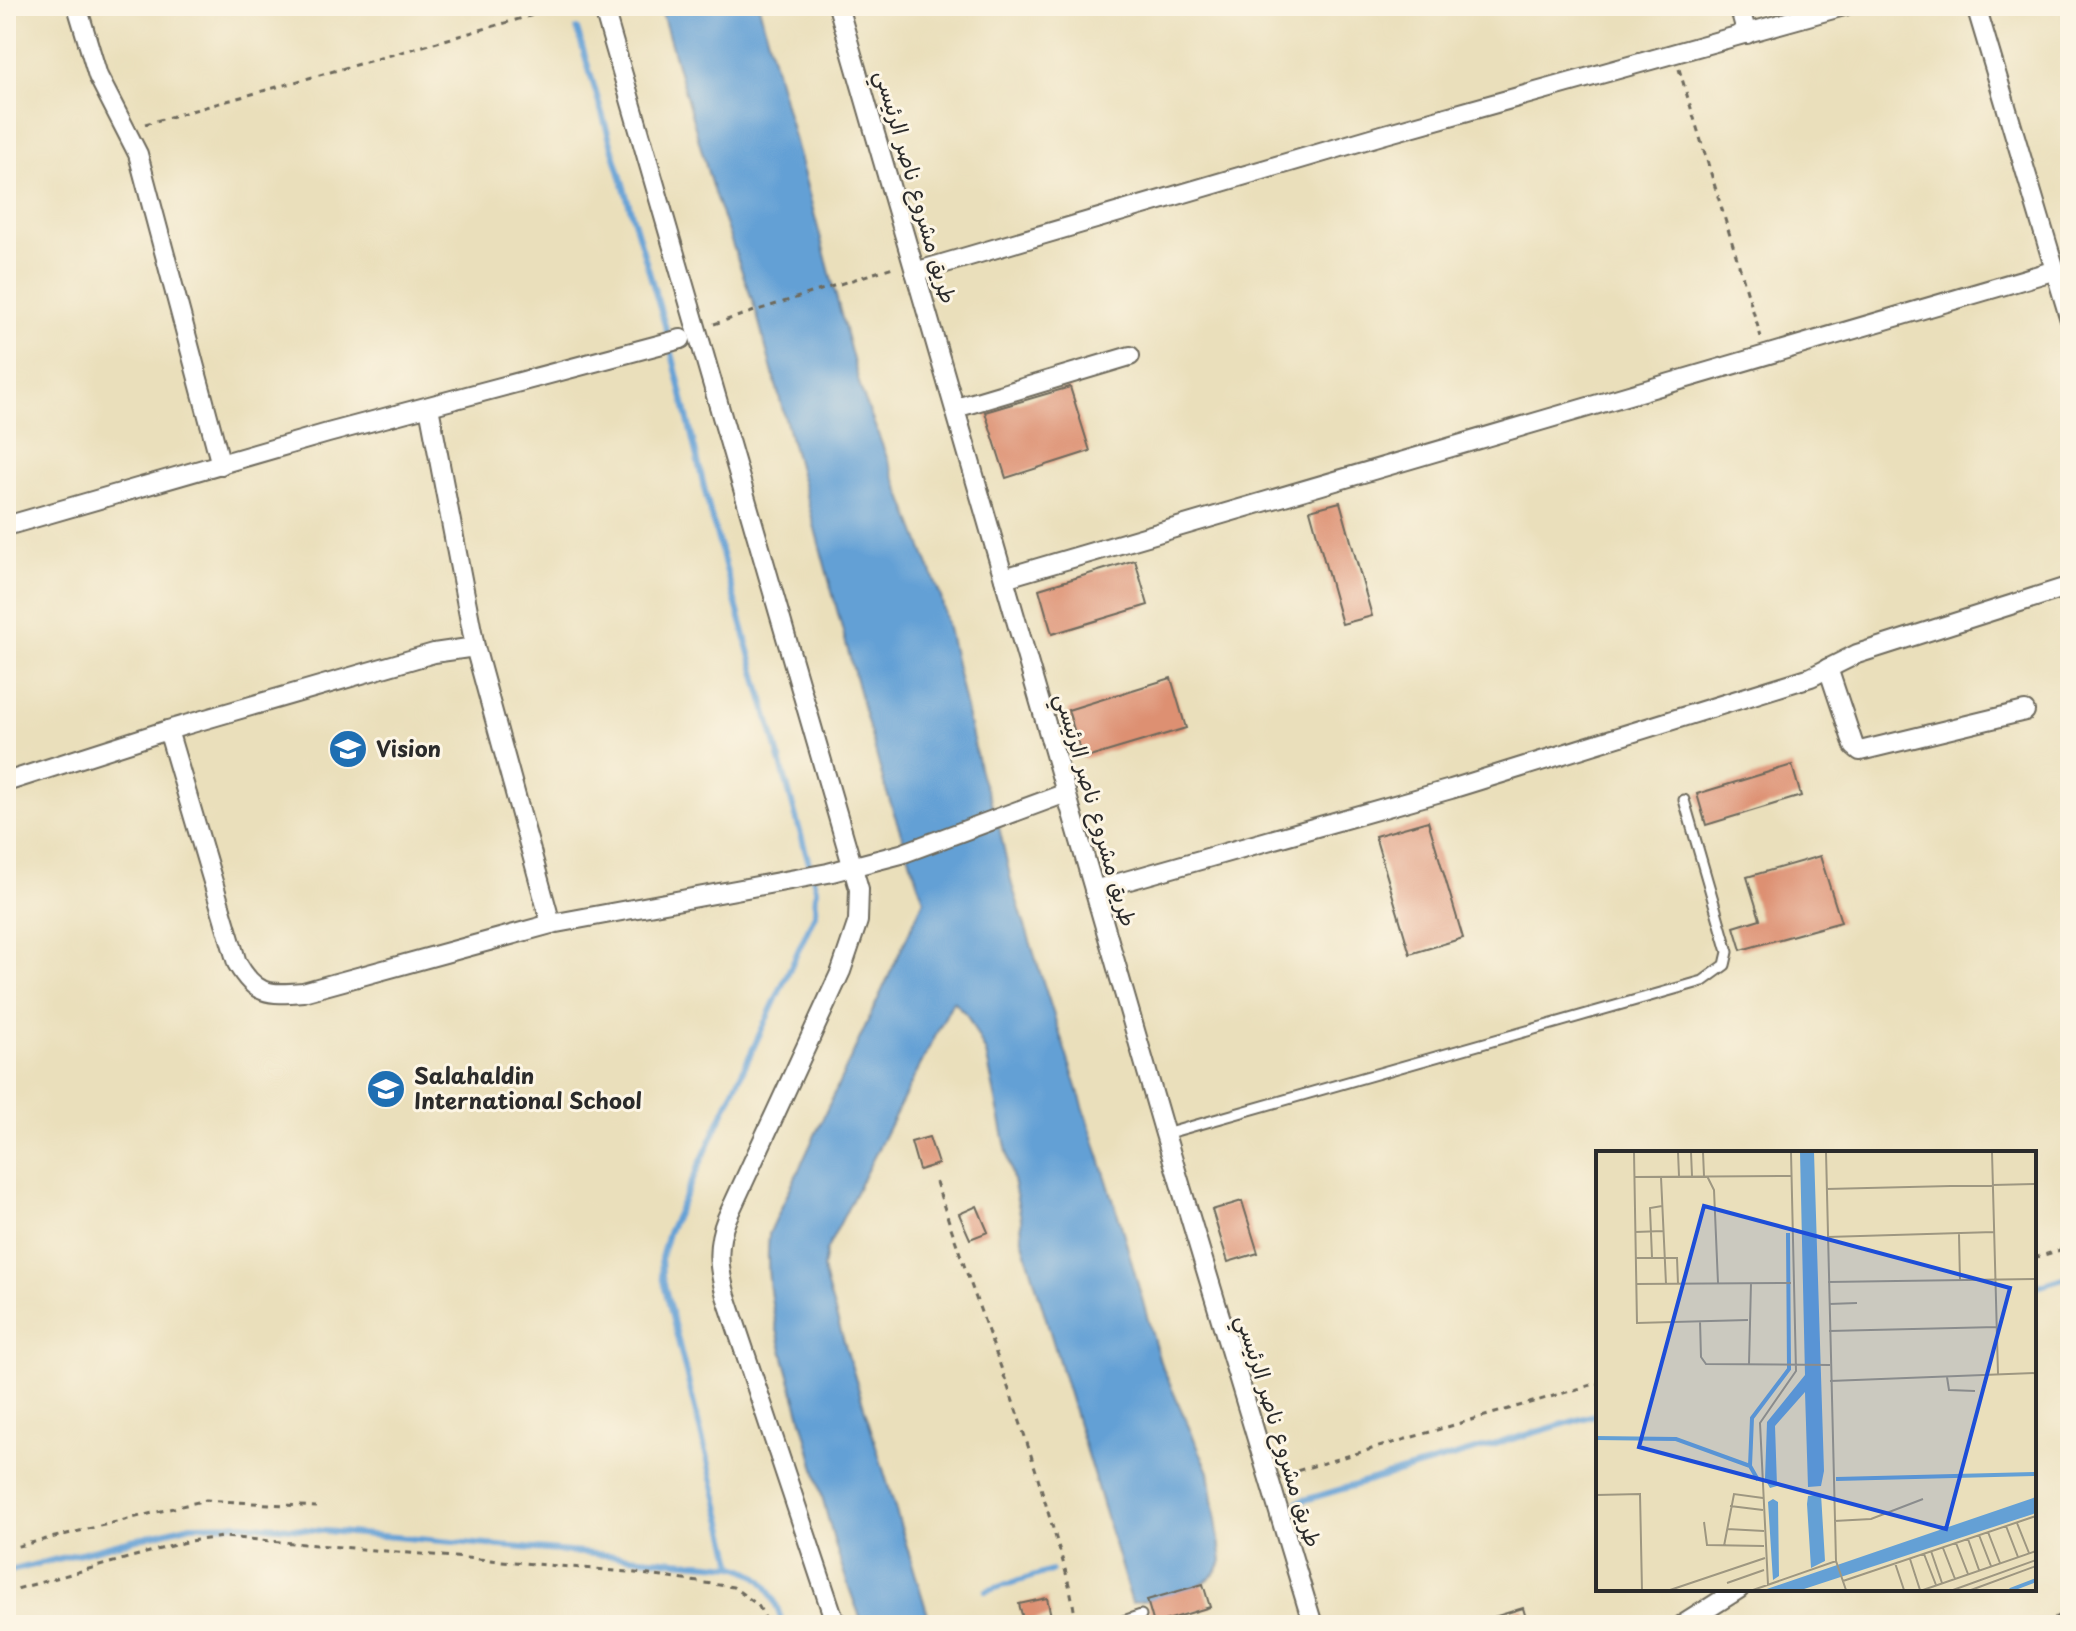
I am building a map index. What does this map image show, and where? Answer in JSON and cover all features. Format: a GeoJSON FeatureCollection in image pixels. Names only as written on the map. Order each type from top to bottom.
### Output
{"type":"FeatureCollection","features":[{"type":"Feature","properties":{"kind":"street"},"geometry":{"type":"LineString","coordinates":[[77,6],[98,76],[138,154],[221,465]]}},
{"type":"Feature","properties":{"kind":"street"},"geometry":{"type":"LineString","coordinates":[[603,6],[854,866],[860,904],[845,958],[727,1218],[719,1239],[718,1256],[726,1296],[836,1625]]}},
{"type":"Feature","properties":{"kind":"street","name":"طريق مشروع ناصر الرئيسي"},"geometry":{"type":"LineString","coordinates":[[838,6],[1165,1134],[1313,1625]]}},
{"type":"Feature","properties":{"kind":"street"},"geometry":{"type":"LineString","coordinates":[[1739,6],[1747,34]]}},
{"type":"Feature","properties":{"kind":"street"},"geometry":{"type":"LineString","coordinates":[[914,266],[1844,6]]}},
{"type":"Feature","properties":{"kind":"street"},"geometry":{"type":"LineString","coordinates":[[1976,6],[2070,320]]}},
{"type":"Feature","properties":{"kind":"street"},"geometry":{"type":"LineString","coordinates":[[1004,578],[2056,270]]}},
{"type":"Feature","properties":{"kind":"street"},"geometry":{"type":"LineString","coordinates":[[6,526],[681,339]]}},
{"type":"Feature","properties":{"kind":"street"},"geometry":{"type":"LineString","coordinates":[[956,408],[1130,356]]}},
{"type":"Feature","properties":{"kind":"street"},"geometry":{"type":"LineString","coordinates":[[429,407],[475,647],[551,924]]}},
{"type":"Feature","properties":{"kind":"street"},"geometry":{"type":"LineString","coordinates":[[1094,890],[1451,789],[1811,677],[1857,654],[2070,586]]}},
{"type":"Feature","properties":{"kind":"street"},"geometry":{"type":"LineString","coordinates":[[6,782],[168,730],[434,653],[475,647]]}},
{"type":"Feature","properties":{"kind":"street"},"geometry":{"type":"LineString","coordinates":[[1828,668],[1854,746],[1860,751],[2025,711]]}},
{"type":"Feature","properties":{"kind":"street"},"geometry":{"type":"LineString","coordinates":[[168,730],[237,963],[248,982],[264,992],[303,992],[551,924],[828,873],[901,854],[1066,793]]}},
{"type":"Feature","properties":{"kind":"street"},"geometry":{"type":"LineString","coordinates":[[1682,1625],[1736,1591]]}},
{"type":"Feature","properties":{"kind":"lane"},"geometry":{"type":"LineString","coordinates":[[1165,1134],[1703,981],[1725,965],[1728,952],[1684,800]]}},
{"type":"Feature","properties":{"kind":"lane"},"geometry":{"type":"LineString","coordinates":[[1112,1625],[1141,1615]]}},
{"type":"Feature","properties":{"kind":"path"},"geometry":{"type":"LineString","coordinates":[[126,129],[537,14],[551,6]]}},
{"type":"Feature","properties":{"kind":"path"},"geometry":{"type":"LineString","coordinates":[[1675,55],[1767,356]]}},
{"type":"Feature","properties":{"kind":"path"},"geometry":{"type":"LineString","coordinates":[[752,312],[838,284],[914,266]]}},
{"type":"Feature","properties":{"kind":"path"},"geometry":{"type":"LineString","coordinates":[[936,1182],[974,1301],[1022,1419],[1071,1592],[1076,1625]]}},
{"type":"Feature","properties":{"kind":"path"},"geometry":{"type":"LineString","coordinates":[[2036,1257],[2070,1247]]}},
{"type":"Feature","properties":{"kind":"path"},"geometry":{"type":"LineString","coordinates":[[1268,1480],[1596,1384]]}},
{"type":"Feature","properties":{"kind":"path"},"geometry":{"type":"LineString","coordinates":[[6,1549],[196,1501],[316,1507]]}},
{"type":"Feature","properties":{"kind":"path"},"geometry":{"type":"LineString","coordinates":[[6,1592],[207,1537],[628,1572],[733,1587],[758,1605],[769,1625]]}},
{"type":"Feature","properties":{"kind":"path"},"geometry":{"type":"LineString","coordinates":[[2044,1625],[2070,1608]]}},
{"type":"Feature","properties":{"kind":"water"},"geometry":{"type":"Polygon","coordinates":[[[660,6],[759,6],[861,390],[941,597],[981,776],[997,818],[1012,885],[1120,1221],[1160,1362],[1209,1472],[1222,1561],[1208,1580],[1184,1591],[1132,1603],[1022,1239],[1021,1218],[986,1053],[967,1015],[953,1001],[826,1251],[823,1268],[931,1625],[850,1625],[861,1619],[837,1550],[778,1334],[769,1284],[769,1234],[924,900],[885,787],[756,311],[713,190],[660,6]]]}},
{"type":"Feature","properties":{"kind":"building"},"geometry":{"type":"Polygon","coordinates":[[[1070,387],[1090,451],[1006,478],[985,412],[1070,387]]]}},
{"type":"Feature","properties":{"kind":"building"},"geometry":{"type":"Polygon","coordinates":[[[1340,502],[1372,616],[1342,624],[1310,510],[1340,502]]]}},
{"type":"Feature","properties":{"kind":"building"},"geometry":{"type":"Polygon","coordinates":[[[1135,560],[1148,605],[1052,634],[1039,589],[1135,560]]]}},
{"type":"Feature","properties":{"kind":"building"},"geometry":{"type":"Polygon","coordinates":[[[1171,678],[1186,728],[1083,759],[1068,710],[1171,678]]]}},
{"type":"Feature","properties":{"kind":"building"},"geometry":{"type":"Polygon","coordinates":[[[1792,765],[1801,796],[1706,825],[1697,794],[1792,765]]]}},
{"type":"Feature","properties":{"kind":"building"},"geometry":{"type":"Polygon","coordinates":[[[1428,821],[1463,938],[1410,954],[1375,836],[1428,821]]]}},
{"type":"Feature","properties":{"kind":"building"},"geometry":{"type":"Polygon","coordinates":[[[1820,856],[1841,922],[1741,950],[1734,927],[1760,919],[1747,877],[1820,856]]]}},
{"type":"Feature","properties":{"kind":"building"},"geometry":{"type":"Polygon","coordinates":[[[929,1137],[938,1164],[919,1170],[911,1142],[929,1137]]]}},
{"type":"Feature","properties":{"kind":"building"},"geometry":{"type":"Polygon","coordinates":[[[1242,1201],[1258,1253],[1228,1262],[1212,1210],[1242,1201]]]}},
{"type":"Feature","properties":{"kind":"building"},"geometry":{"type":"Polygon","coordinates":[[[977,1206],[988,1232],[970,1239],[959,1214],[977,1206]]]}},
{"type":"Feature","properties":{"kind":"building"},"geometry":{"type":"Polygon","coordinates":[[[1203,1584],[1210,1607],[1154,1624],[1147,1600],[1203,1584]]]}},
{"type":"Feature","properties":{"kind":"building"},"geometry":{"type":"Polygon","coordinates":[[[1047,1598],[1051,1616],[1024,1622],[1019,1604],[1047,1598]]]}},
{"type":"Feature","properties":{"kind":"building"},"geometry":{"type":"Polygon","coordinates":[[[1523,1608],[1528,1625],[1482,1625],[1481,1621],[1523,1608]]]}},
{"type":"Feature","properties":{"kind":"waterway"},"geometry":{"type":"LineString","coordinates":[[577,29],[667,332],[710,512],[816,888],[815,914],[668,1233],[661,1258],[662,1276],[734,1566]]}},
{"type":"Feature","properties":{"kind":"waterway"},"geometry":{"type":"LineString","coordinates":[[2036,1286],[2070,1276]]}},
{"type":"Feature","properties":{"kind":"waterway"},"geometry":{"type":"LineString","coordinates":[[1298,1502],[1596,1415]]}},
{"type":"Feature","properties":{"kind":"waterway"},"geometry":{"type":"LineString","coordinates":[[6,1572],[191,1525],[243,1524],[734,1566],[754,1574],[767,1587],[783,1625]]}},
{"type":"Feature","properties":{"kind":"waterway"},"geometry":{"type":"LineString","coordinates":[[986,1591],[1051,1571]]}},
{"type":"Feature","properties":{"kind":"place","name":"Vision"},"geometry":{"type":"Point","coordinates":[348,749]}},
{"type":"Feature","properties":{"kind":"place","name":"Salahaldin International School"},"geometry":{"type":"Point","coordinates":[386,1089]}}]}
